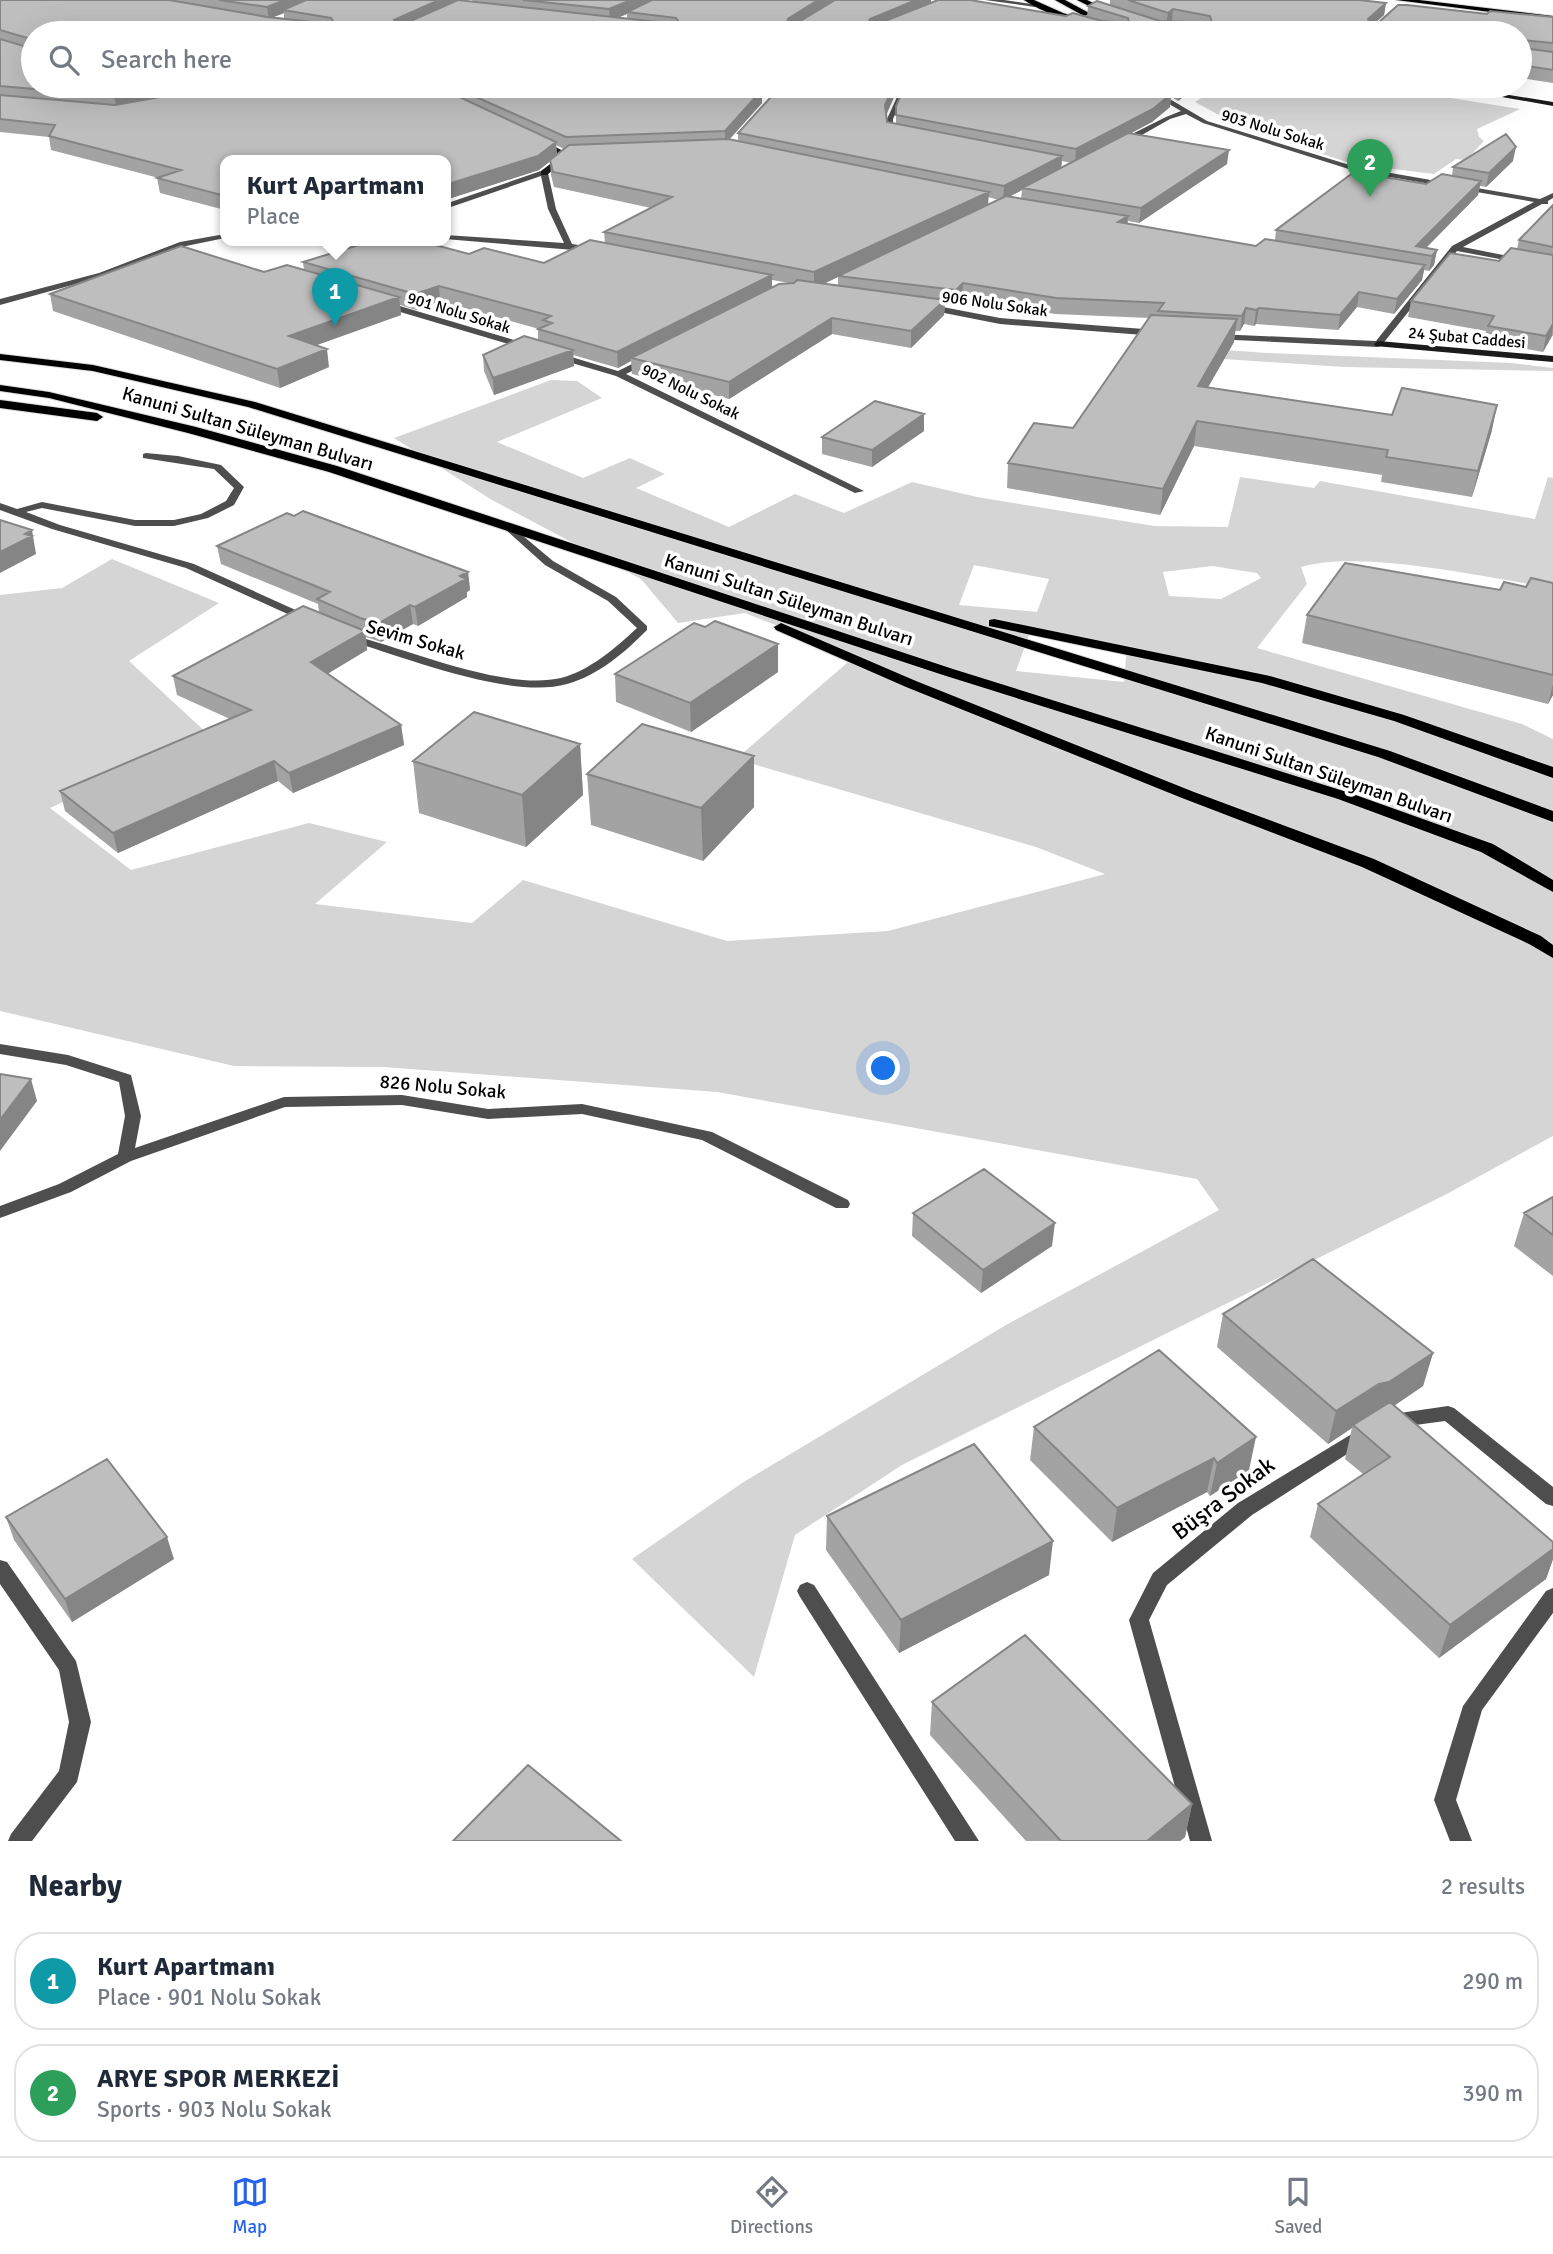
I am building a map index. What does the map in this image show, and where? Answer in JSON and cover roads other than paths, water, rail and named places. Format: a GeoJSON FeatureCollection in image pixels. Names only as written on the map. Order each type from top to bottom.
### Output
{"type":"FeatureCollection","features":[{"type":"Feature","properties":{"kind":"main road"},"geometry":{"type":"LineString","coordinates":[[1059,0],[1110,21]]}},
{"type":"Feature","properties":{"kind":"main road"},"geometry":{"type":"LineString","coordinates":[[1080,0],[1121,16]]}},
{"type":"Feature","properties":{"kind":"main road"},"geometry":{"type":"LineString","coordinates":[[1400,0],[1553,18]]}},
{"type":"Feature","properties":{"kind":"main road"},"geometry":{"type":"LineString","coordinates":[[1475,0],[1553,9]]}},
{"type":"Feature","properties":{"kind":"main road"},"geometry":{"type":"LineString","coordinates":[[1031,3],[1076,21]]}},
{"type":"Feature","properties":{"kind":"main road"},"geometry":{"type":"LineString","coordinates":[[0,346],[74,356],[183,377],[284,407],[386,445]]}},
{"type":"Feature","properties":{"kind":"main road","name":"Kanuni Sultan Süleyman Bulvarı"},"geometry":{"type":"LineString","coordinates":[[0,357],[93,368],[251,404],[1384,754],[1553,817]]}},
{"type":"Feature","properties":{"kind":"main road","name":"Kanuni Sultan Süleyman Bulvarı"},"geometry":{"type":"LineString","coordinates":[[0,388],[49,395],[192,430],[333,469],[948,672],[1344,796],[1487,848],[1553,887]]}},
{"type":"Feature","properties":{"kind":"main road"},"geometry":{"type":"LineString","coordinates":[[0,404],[192,430]]}},
{"type":"Feature","properties":{"kind":"main road"},"geometry":{"type":"LineString","coordinates":[[754,560],[1007,626],[1265,679],[1399,719],[1517,758],[1553,773]]}},
{"type":"Feature","properties":{"kind":"main road"},"geometry":{"type":"LineString","coordinates":[[699,589],[911,684],[1188,795],[1368,863],[1535,940],[1553,953]]}},
{"type":"Feature","properties":{"kind":"street"},"geometry":{"type":"LineString","coordinates":[[988,0],[1031,3]]}},
{"type":"Feature","properties":{"kind":"street"},"geometry":{"type":"LineString","coordinates":[[1395,12],[1407,1]]}},
{"type":"Feature","properties":{"kind":"street"},"geometry":{"type":"LineString","coordinates":[[1532,94],[1553,97]]}},
{"type":"Feature","properties":{"kind":"street"},"geometry":{"type":"LineString","coordinates":[[900,98],[890,119],[889,132],[901,135]]}},
{"type":"Feature","properties":{"kind":"street","name":"903 Nolu Sokak"},"geometry":{"type":"LineString","coordinates":[[1160,98],[1205,122],[1355,169],[1548,203]]}},
{"type":"Feature","properties":{"kind":"street"},"geometry":{"type":"LineString","coordinates":[[1516,98],[1553,104]]}},
{"type":"Feature","properties":{"kind":"street"},"geometry":{"type":"LineString","coordinates":[[1109,149],[1185,112]]}},
{"type":"Feature","properties":{"kind":"street"},"geometry":{"type":"LineString","coordinates":[[537,141],[567,155],[580,154]]}},
{"type":"Feature","properties":{"kind":"street"},"geometry":{"type":"LineString","coordinates":[[451,205],[544,173],[567,155]]}},
{"type":"Feature","properties":{"kind":"street"},"geometry":{"type":"LineString","coordinates":[[544,173],[552,209],[569,246]]}},
{"type":"Feature","properties":{"kind":"street"},"geometry":{"type":"LineString","coordinates":[[1206,336],[1378,344],[1455,247],[1548,203],[1553,195]]}},
{"type":"Feature","properties":{"kind":"street"},"geometry":{"type":"LineString","coordinates":[[0,302],[107,273],[157,252],[220,236]]}},
{"type":"Feature","properties":{"kind":"street"},"geometry":{"type":"LineString","coordinates":[[451,237],[569,246],[610,254]]}},
{"type":"Feature","properties":{"kind":"street"},"geometry":{"type":"LineString","coordinates":[[1455,247],[1553,267]]}},
{"type":"Feature","properties":{"kind":"street"},"geometry":{"type":"LineString","coordinates":[[1416,274],[1430,276]]}},
{"type":"Feature","properties":{"kind":"street","name":"901 Nolu Sokak"},"geometry":{"type":"LineString","coordinates":[[370,300],[619,374]]}},
{"type":"Feature","properties":{"kind":"street","name":"906 Nolu Sokak"},"geometry":{"type":"LineString","coordinates":[[922,307],[963,312],[1000,321],[1165,334]]}},
{"type":"Feature","properties":{"kind":"street","name":"24 Şubat Caddesi"},"geometry":{"type":"LineString","coordinates":[[1378,344],[1553,359]]}},
{"type":"Feature","properties":{"kind":"street","name":"902 Nolu Sokak"},"geometry":{"type":"LineString","coordinates":[[619,374],[655,355]]}},
{"type":"Feature","properties":{"kind":"street","name":"902 Nolu Sokak"},"geometry":{"type":"LineString","coordinates":[[619,374],[859,491]]}},
{"type":"Feature","properties":{"kind":"street"},"geometry":{"type":"LineString","coordinates":[[16,512],[42,505],[135,523],[174,523],[204,516],[230,503],[239,486],[217,467],[146,456]]}},
{"type":"Feature","properties":{"kind":"street"},"geometry":{"type":"LineString","coordinates":[[0,506],[56,527],[190,566],[322,625]]}},
{"type":"Feature","properties":{"kind":"street","name":"Sevim Sokak"},"geometry":{"type":"LineString","coordinates":[[334,631],[358,641],[468,673],[526,685],[565,681],[613,657],[643,628],[627,608],[596,587],[554,566],[510,528]]}},
{"type":"Feature","properties":{"kind":"street"},"geometry":{"type":"LineString","coordinates":[[0,1049],[68,1060],[125,1079],[132,1116],[125,1157]]}},
{"type":"Feature","properties":{"kind":"street","name":"826 Nolu Sokak"},"geometry":{"type":"LineString","coordinates":[[0,1212],[65,1188],[125,1157],[284,1102],[402,1100],[488,1114],[582,1109],[706,1136],[842,1204]]}},
{"type":"Feature","properties":{"kind":"street","name":"Büşra Sokak"},"geometry":{"type":"LineString","coordinates":[[1201,1841],[1139,1620],[1160,1579],[1245,1510],[1379,1424],[1448,1413],[1553,1498]]}},
{"type":"Feature","properties":{"kind":"street"},"geometry":{"type":"LineString","coordinates":[[0,1568],[68,1667],[80,1722],[69,1775],[19,1841]]}},
{"type":"Feature","properties":{"kind":"street"},"geometry":{"type":"LineString","coordinates":[[807,1591],[968,1841]]}},
{"type":"Feature","properties":{"kind":"street"},"geometry":{"type":"LineString","coordinates":[[1461,1841],[1445,1800],[1473,1706],[1553,1597]]}},
{"type":"Feature","properties":{"kind":"place","name":"ARYE SPOR MERKEZİ"},"geometry":{"type":"Point","coordinates":[1370,197]}},
{"type":"Feature","properties":{"kind":"place","name":"Kurt Apartmanı"},"geometry":{"type":"Point","coordinates":[335,326]}}]}
